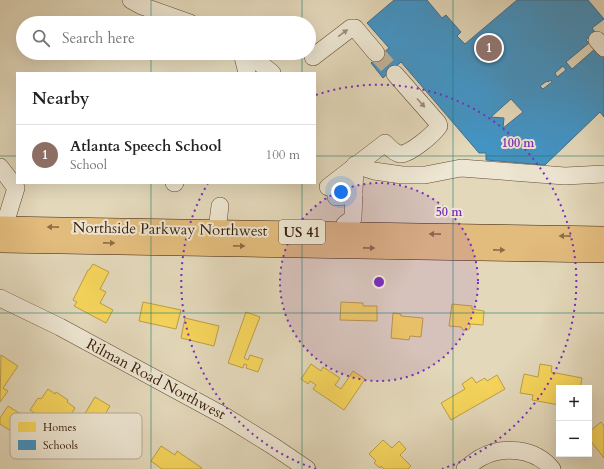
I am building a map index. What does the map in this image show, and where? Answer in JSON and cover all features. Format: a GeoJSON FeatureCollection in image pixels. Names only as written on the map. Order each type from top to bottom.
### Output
{"type":"FeatureCollection","features":[{"type":"Feature","properties":{"kind":"main road","name":"Northside Parkway Northwest"},"geometry":{"type":"LineString","coordinates":[[1,232],[218,230],[345,235],[604,252]]}},
{"type":"Feature","properties":{"kind":"main road","name":"Northside Parkway Northwest"},"geometry":{"type":"LineString","coordinates":[[1,232],[604,237]]}},
{"type":"Feature","properties":{"kind":"street"},"geometry":{"type":"LineString","coordinates":[[131,0],[142,6],[170,16]]}},
{"type":"Feature","properties":{"kind":"street"},"geometry":{"type":"LineString","coordinates":[[316,55],[351,28],[355,28],[376,53]]}},
{"type":"Feature","properties":{"kind":"street"},"geometry":{"type":"LineString","coordinates":[[244,60],[247,72]]}},
{"type":"Feature","properties":{"kind":"street"},"geometry":{"type":"LineString","coordinates":[[256,60],[271,72]]}},
{"type":"Feature","properties":{"kind":"street"},"geometry":{"type":"LineString","coordinates":[[355,191],[332,192],[355,165],[385,142],[391,149],[400,154],[410,151],[439,126],[395,74]]}},
{"type":"Feature","properties":{"kind":"street"},"geometry":{"type":"LineString","coordinates":[[355,165],[374,171],[402,175],[425,175]]}},
{"type":"Feature","properties":{"kind":"street"},"geometry":{"type":"LineString","coordinates":[[345,235],[353,218],[355,165]]}},
{"type":"Feature","properties":{"kind":"street"},"geometry":{"type":"LineString","coordinates":[[0,167],[16,188],[1,232]]}},
{"type":"Feature","properties":{"kind":"street"},"geometry":{"type":"LineString","coordinates":[[355,191],[360,183],[373,180],[404,183],[425,175],[461,168],[565,176],[604,174]]}},
{"type":"Feature","properties":{"kind":"street"},"geometry":{"type":"LineString","coordinates":[[218,230],[220,206]]}},
{"type":"Feature","properties":{"kind":"street","name":"Rilman Road Northwest"},"geometry":{"type":"LineString","coordinates":[[0,298],[60,327],[226,417],[307,469]]}},
{"type":"Feature","properties":{"kind":"street"},"geometry":{"type":"LineString","coordinates":[[465,469],[481,457],[499,450],[519,450],[534,455],[552,469]]}},
{"type":"Feature","properties":{"kind":"building: Homes"},"geometry":{"type":"Polygon","coordinates":[[[93,264],[109,272],[100,289],[106,292],[100,303],[113,310],[106,323],[74,306],[77,302],[73,300],[88,270],[93,264]]]}},
{"type":"Feature","properties":{"kind":"building: Homes"},"geometry":{"type":"Polygon","coordinates":[[[143,302],[181,310],[176,329],[139,321],[143,302]]]}},
{"type":"Feature","properties":{"kind":"building: Homes"},"geometry":{"type":"Polygon","coordinates":[[[341,302],[363,303],[363,306],[377,306],[377,321],[340,320],[341,302]]]}},
{"type":"Feature","properties":{"kind":"building: Homes"},"geometry":{"type":"Polygon","coordinates":[[[452,304],[472,306],[472,309],[484,311],[483,325],[470,324],[470,328],[468,330],[463,330],[461,327],[449,326],[452,304]]]}},
{"type":"Feature","properties":{"kind":"building: Homes"},"geometry":{"type":"Polygon","coordinates":[[[246,312],[260,317],[244,358],[248,360],[250,355],[263,359],[258,372],[246,368],[247,365],[244,364],[243,368],[228,363],[246,312]]]}},
{"type":"Feature","properties":{"kind":"building: Homes"},"geometry":{"type":"Polygon","coordinates":[[[393,313],[401,314],[401,316],[423,318],[421,337],[410,336],[409,340],[391,338],[393,313]]]}},
{"type":"Feature","properties":{"kind":"building: Homes"},"geometry":{"type":"Polygon","coordinates":[[[185,318],[219,326],[214,346],[181,338],[185,318]]]}},
{"type":"Feature","properties":{"kind":"building: Homes"},"geometry":{"type":"Polygon","coordinates":[[[1,355],[18,366],[3,388],[8,391],[0,402],[1,355]]]}},
{"type":"Feature","properties":{"kind":"building: Homes"},"geometry":{"type":"Polygon","coordinates":[[[311,364],[321,371],[323,367],[340,378],[335,385],[341,389],[353,371],[365,379],[344,410],[313,389],[316,385],[310,381],[308,384],[301,379],[311,364]]]}},
{"type":"Feature","properties":{"kind":"building: Homes"},"geometry":{"type":"Polygon","coordinates":[[[540,364],[552,366],[551,372],[582,378],[581,385],[556,385],[556,404],[532,400],[533,395],[520,393],[524,374],[538,377],[540,364]]]}},
{"type":"Feature","properties":{"kind":"building: Homes"},"geometry":{"type":"Polygon","coordinates":[[[497,375],[505,389],[451,420],[441,403],[465,389],[462,384],[472,377],[476,383],[485,378],[487,381],[497,375]]]}},
{"type":"Feature","properties":{"kind":"building: Homes"},"geometry":{"type":"Polygon","coordinates":[[[48,389],[55,394],[56,392],[68,400],[67,402],[75,408],[72,413],[34,413],[30,410],[38,398],[41,399],[48,389]]]}},
{"type":"Feature","properties":{"kind":"building: Homes"},"geometry":{"type":"Polygon","coordinates":[[[95,397],[110,406],[106,413],[85,413],[95,397]]]}},
{"type":"Feature","properties":{"kind":"building: Homes"},"geometry":{"type":"Polygon","coordinates":[[[8,406],[19,413],[10,413],[10,430],[0,424],[0,418],[8,406]]]}},
{"type":"Feature","properties":{"kind":"building: Homes"},"geometry":{"type":"Polygon","coordinates":[[[601,422],[604,426],[604,458],[592,443],[592,430],[601,422]]]}},
{"type":"Feature","properties":{"kind":"building: Homes"},"geometry":{"type":"Polygon","coordinates":[[[383,440],[392,448],[399,441],[406,449],[400,455],[411,466],[408,469],[384,469],[381,466],[380,468],[374,463],[376,461],[369,454],[383,440]]]}},
{"type":"Feature","properties":{"kind":"building: Homes"},"geometry":{"type":"Polygon","coordinates":[[[161,446],[175,455],[177,451],[202,468],[162,469],[151,461],[161,446]]]}},
{"type":"Feature","properties":{"kind":"building: Schools"},"geometry":{"type":"Polygon","coordinates":[[[394,0],[427,0],[442,18],[446,15],[461,32],[457,36],[465,44],[517,0],[588,0],[604,19],[592,28],[595,32],[586,40],[589,43],[566,62],[572,69],[596,48],[604,58],[604,117],[600,112],[545,165],[486,160],[486,153],[479,153],[401,62],[383,78],[371,63],[389,48],[367,23],[394,0]],[[563,66],[555,73],[557,77],[566,70],[563,66]],[[551,80],[548,82],[547,81],[540,86],[543,89],[552,82],[551,80]],[[511,99],[491,117],[504,118],[503,128],[523,112],[511,99]]]}},
{"type":"Feature","properties":{"kind":"tunnel"},"geometry":{"type":"LineString","coordinates":[[376,53],[395,74]]}},
{"type":"Feature","properties":{"kind":"place","name":"Atlanta Speech School"},"geometry":{"type":"Point","coordinates":[489,48]}}]}
